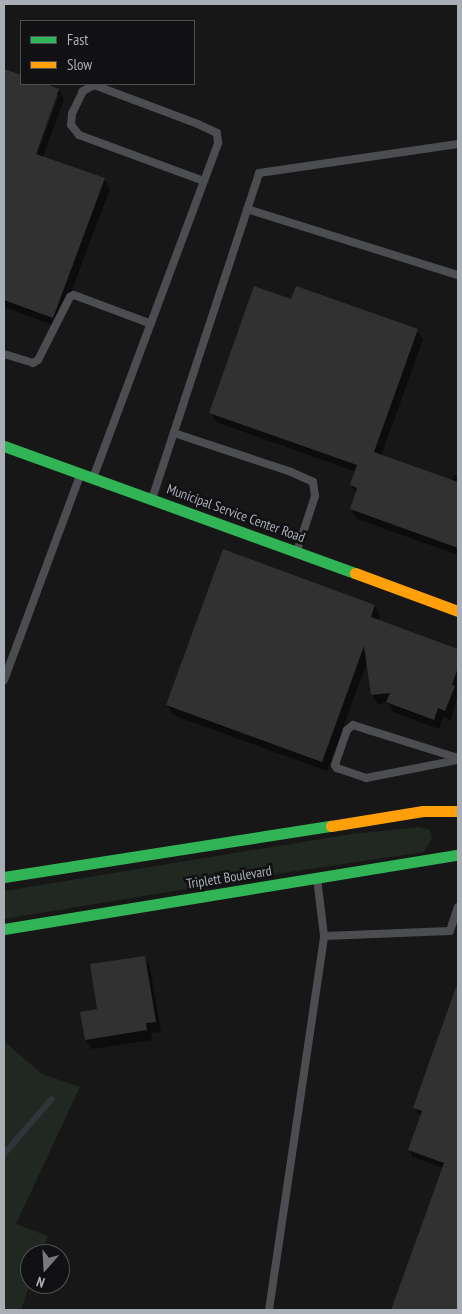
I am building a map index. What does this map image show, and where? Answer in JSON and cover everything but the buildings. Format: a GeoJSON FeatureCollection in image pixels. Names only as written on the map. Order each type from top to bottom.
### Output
{"type":"FeatureCollection","features":[{"type":"Feature","properties":{"kind":"main road","name":"Municipal Service Center Road"},"geometry":{"type":"LineString","coordinates":[[4,446],[458,611]]}},
{"type":"Feature","properties":{"kind":"main road"},"geometry":{"type":"LineString","coordinates":[[4,877],[381,816],[423,811],[458,811]]}},
{"type":"Feature","properties":{"kind":"main road","name":"Triplett Boulevard"},"geometry":{"type":"LineString","coordinates":[[4,929],[458,855]]}},
{"type":"Feature","properties":{"kind":"lane"},"geometry":{"type":"LineString","coordinates":[[93,478],[151,324],[204,181],[218,143],[217,133],[198,124],[94,85],[83,92],[72,114],[72,126],[79,135],[204,181]]}},
{"type":"Feature","properties":{"kind":"lane"},"geometry":{"type":"LineString","coordinates":[[152,499],[259,173],[458,144]]}},
{"type":"Feature","properties":{"kind":"lane"},"geometry":{"type":"LineString","coordinates":[[247,209],[458,275]]}},
{"type":"Feature","properties":{"kind":"lane"},"geometry":{"type":"LineString","coordinates":[[4,354],[33,363],[38,360],[70,298],[74,295],[151,324]]}},
{"type":"Feature","properties":{"kind":"lane"},"geometry":{"type":"LineString","coordinates":[[174,434],[291,472],[313,482],[315,496],[297,551]]}},
{"type":"Feature","properties":{"kind":"lane"},"geometry":{"type":"LineString","coordinates":[[4,680],[81,474]]}},
{"type":"Feature","properties":{"kind":"lane"},"geometry":{"type":"LineString","coordinates":[[354,725],[458,759],[366,778],[337,768],[335,765],[347,730],[354,725]]}},
{"type":"Feature","properties":{"kind":"lane"},"geometry":{"type":"LineString","coordinates":[[269,1310],[324,936],[317,878]]}},
{"type":"Feature","properties":{"kind":"lane"},"geometry":{"type":"LineString","coordinates":[[324,936],[450,931],[458,907]]}},
{"type":"Feature","properties":{"kind":"shaded area"},"geometry":{"type":"Polygon","coordinates":[[[419,827],[430,830],[432,838],[424,852],[4,919],[4,891],[351,834],[419,827]]]}},
{"type":"Feature","properties":{"kind":"shaded area"},"geometry":{"type":"Polygon","coordinates":[[[4,1037],[5,1042],[42,1074],[80,1087],[16,1224],[48,1236],[45,1244],[20,1244],[20,1294],[27,1294],[21,1310],[4,1310],[4,1037]]]}},
{"type":"Feature","properties":{"kind":"waterway"},"geometry":{"type":"LineString","coordinates":[[4,1154],[51,1100]]}},
{"type":"Feature","properties":{"kind":"traffic: fast"},"geometry":{"type":"LineString","coordinates":[[4,446],[355,573]]}},
{"type":"Feature","properties":{"kind":"traffic: fast"},"geometry":{"type":"LineString","coordinates":[[4,877],[331,826]]}},
{"type":"Feature","properties":{"kind":"traffic: fast"},"geometry":{"type":"LineString","coordinates":[[4,929],[458,855]]}},
{"type":"Feature","properties":{"kind":"traffic: slow"},"geometry":{"type":"LineString","coordinates":[[355,573],[458,611]]}},
{"type":"Feature","properties":{"kind":"traffic: slow"},"geometry":{"type":"LineString","coordinates":[[331,826],[423,811],[458,811]]}}]}
